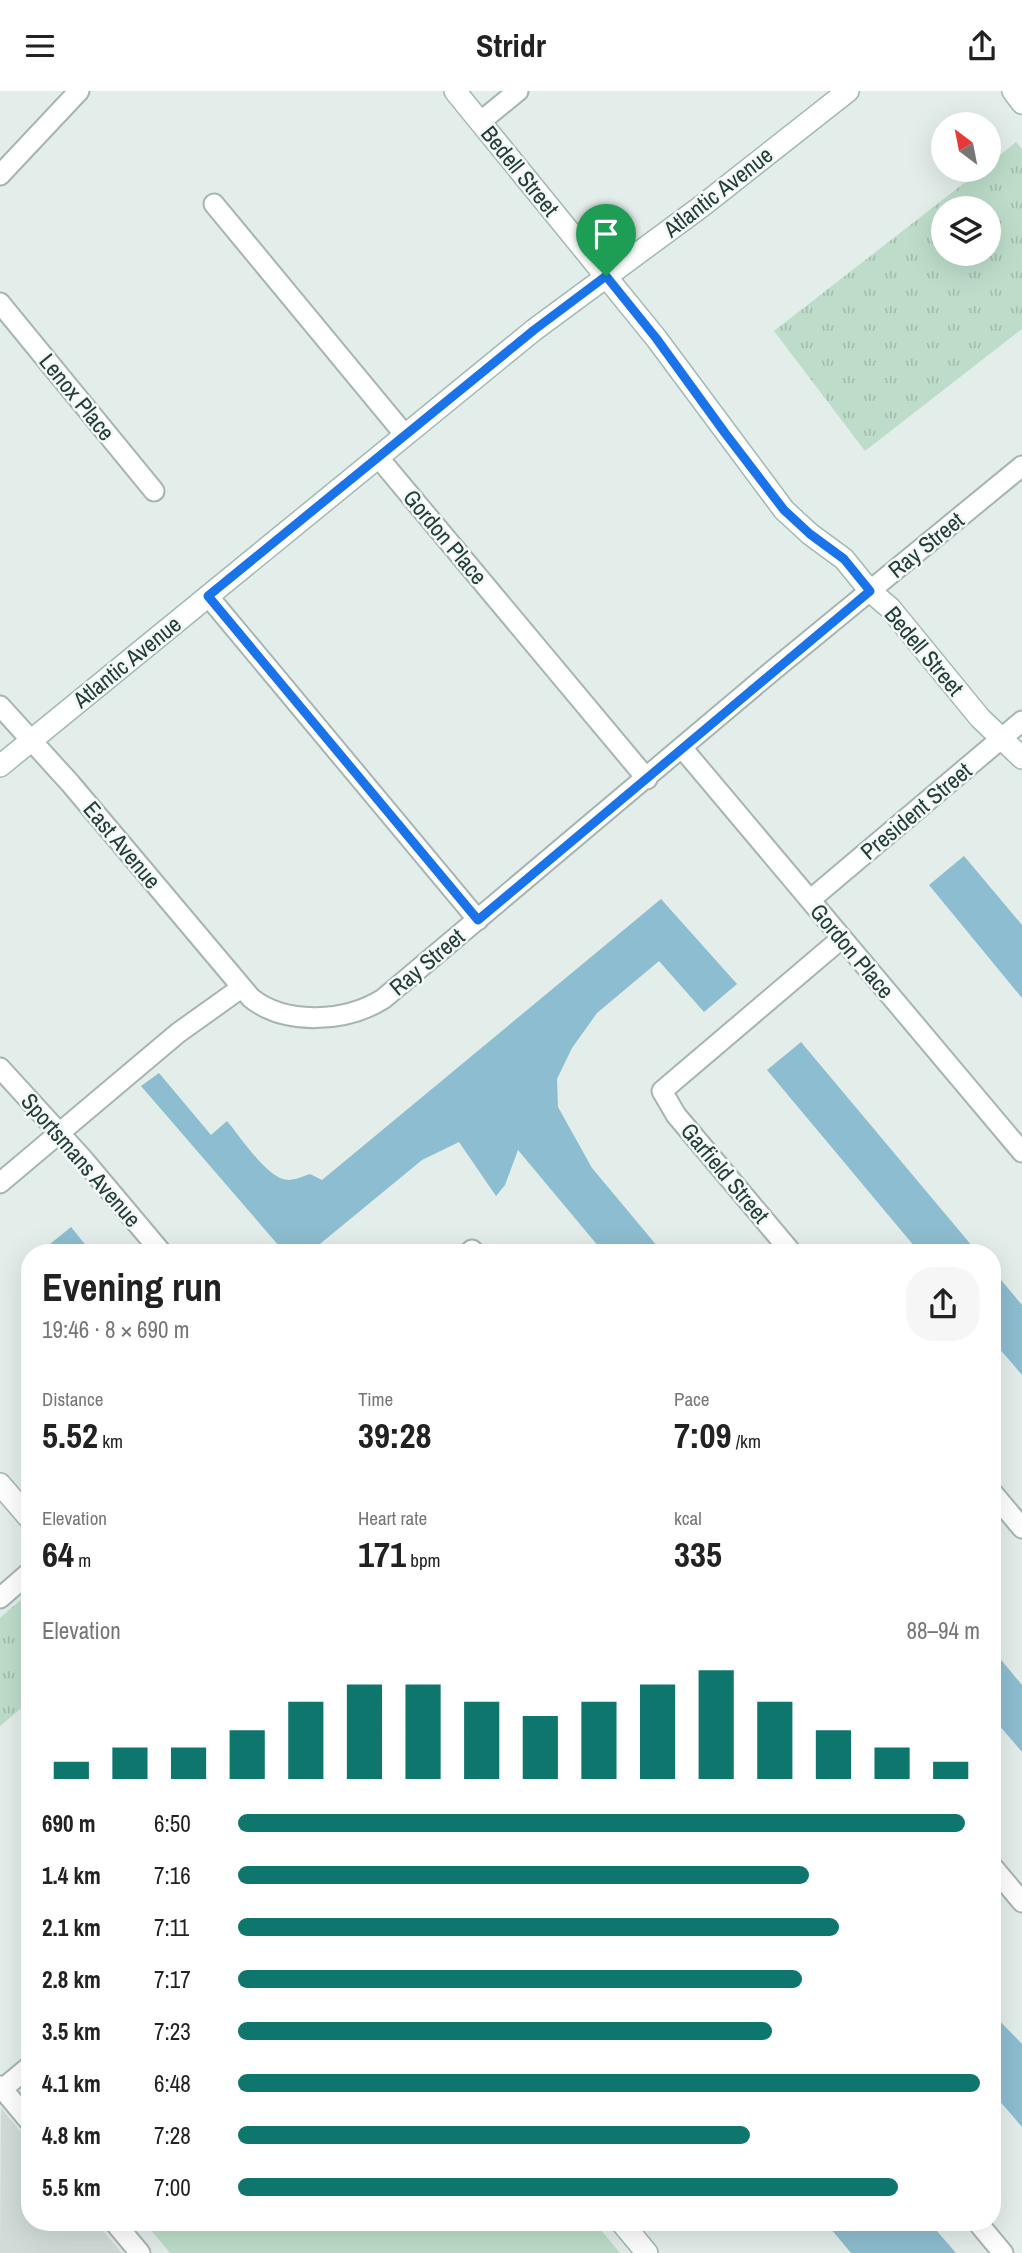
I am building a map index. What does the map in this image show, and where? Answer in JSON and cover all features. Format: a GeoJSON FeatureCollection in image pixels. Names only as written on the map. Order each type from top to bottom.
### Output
{"type":"FeatureCollection","features":[{"type":"Feature","properties":{"kind":"main road","name":"Bedell Street"},"geometry":{"type":"LineString","coordinates":[[455,91],[656,338],[784,510],[810,534],[844,559],[870,591],[890,608],[980,718],[1022,758]]}},
{"type":"Feature","properties":{"kind":"main road","name":"Atlantic Avenue"},"geometry":{"type":"LineString","coordinates":[[0,766],[534,330],[702,206],[848,91]]}},
{"type":"Feature","properties":{"kind":"main road"},"geometry":{"type":"LineString","coordinates":[[1013,91],[1022,103]]}},
{"type":"Feature","properties":{"kind":"main road"},"geometry":{"type":"LineString","coordinates":[[0,1484],[21,1508]]}},
{"type":"Feature","properties":{"kind":"main road"},"geometry":{"type":"LineString","coordinates":[[629,2231],[648,2253]]}},
{"type":"Feature","properties":{"kind":"street"},"geometry":{"type":"LineString","coordinates":[[0,175],[79,91]]}},
{"type":"Feature","properties":{"kind":"street"},"geometry":{"type":"LineString","coordinates":[[480,122],[518,91]]}},
{"type":"Feature","properties":{"kind":"street"},"geometry":{"type":"LineString","coordinates":[[214,204],[405,435]]}},
{"type":"Feature","properties":{"kind":"street","name":"Lenox Place"},"geometry":{"type":"LineString","coordinates":[[0,303],[155,491]]}},
{"type":"Feature","properties":{"kind":"street","name":"Gordon Place"},"geometry":{"type":"LineString","coordinates":[[378,457],[647,779]]}},
{"type":"Feature","properties":{"kind":"street","name":"Ray Street"},"geometry":{"type":"LineString","coordinates":[[241,988],[262,1006],[274,1012],[323,1017],[350,1014],[383,999],[1022,466]]}},
{"type":"Feature","properties":{"kind":"street"},"geometry":{"type":"LineString","coordinates":[[208,596],[478,920]]}},
{"type":"Feature","properties":{"kind":"street","name":"East Avenue"},"geometry":{"type":"LineString","coordinates":[[0,706],[32,739],[241,988]]}},
{"type":"Feature","properties":{"kind":"street","name":"President Street"},"geometry":{"type":"LineString","coordinates":[[810,900],[1022,721]]}},
{"type":"Feature","properties":{"kind":"street","name":"Gordon Place"},"geometry":{"type":"LineString","coordinates":[[683,749],[1022,1152]]}},
{"type":"Feature","properties":{"kind":"street","name":"Garfield Street"},"geometry":{"type":"LineString","coordinates":[[784,1244],[676,1115],[662,1091],[842,938]]}},
{"type":"Feature","properties":{"kind":"street"},"geometry":{"type":"LineString","coordinates":[[0,1183],[177,1033],[241,988]]}},
{"type":"Feature","properties":{"kind":"street","name":"Sportsmans Avenue"},"geometry":{"type":"LineString","coordinates":[[0,1068],[83,1159],[154,1244]]}},
{"type":"Feature","properties":{"kind":"street"},"geometry":{"type":"LineString","coordinates":[[1001,1503],[1022,1528]]}},
{"type":"Feature","properties":{"kind":"street"},"geometry":{"type":"LineString","coordinates":[[0,1598],[21,1580]]}},
{"type":"Feature","properties":{"kind":"street"},"geometry":{"type":"LineString","coordinates":[[1001,1877],[1022,1902]]}},
{"type":"Feature","properties":{"kind":"street"},"geometry":{"type":"LineString","coordinates":[[21,2073],[1,2089],[21,2112]]}},
{"type":"Feature","properties":{"kind":"street"},"geometry":{"type":"LineString","coordinates":[[122,2231],[141,2253]]}},
{"type":"Feature","properties":{"kind":"street"},"geometry":{"type":"LineString","coordinates":[[985,2231],[1003,2253]]}},
{"type":"Feature","properties":{"kind":"shaded area"},"geometry":{"type":"Polygon","coordinates":[[[1,2108],[21,2132],[21,2231],[103,2231],[122,2253],[0,2253],[1,2108]]]}},
{"type":"Feature","properties":{"kind":"green space"},"geometry":{"type":"Polygon","coordinates":[[[1016,142],[1022,149],[1022,329],[865,451],[774,331],[931,209],[931,266],[1001,266],[1001,196],[948,196],[966,182],[1001,182],[1001,154],[1016,142]]]}},
{"type":"Feature","properties":{"kind":"green space"},"geometry":{"type":"Polygon","coordinates":[[[21,1600],[21,1708],[0,1726],[0,1618],[21,1600]]]}},
{"type":"Feature","properties":{"kind":"green space"},"geometry":{"type":"Polygon","coordinates":[[[152,2231],[602,2231],[620,2253],[170,2253],[152,2231]]]}},
{"type":"Feature","properties":{"kind":"water"},"geometry":{"type":"Polygon","coordinates":[[[964,856],[1022,925],[1022,998],[929,885],[964,856]]]}},
{"type":"Feature","properties":{"kind":"water"},"geometry":{"type":"Polygon","coordinates":[[[661,899],[737,984],[704,1012],[659,961],[597,1013],[572,1048],[557,1079],[558,1107],[592,1168],[655,1244],[596,1244],[518,1150],[505,1185],[496,1196],[459,1142],[422,1160],[320,1244],[277,1244],[141,1086],[159,1073],[211,1135],[227,1121],[263,1165],[280,1178],[291,1180],[310,1174],[322,1180],[661,899]]]}},
{"type":"Feature","properties":{"kind":"water"},"geometry":{"type":"Polygon","coordinates":[[[801,1042],[970,1244],[912,1244],[767,1070],[801,1042]]]}},
{"type":"Feature","properties":{"kind":"water"},"geometry":{"type":"Polygon","coordinates":[[[71,1227],[85,1244],[50,1244],[71,1227]]]}},
{"type":"Feature","properties":{"kind":"water"},"geometry":{"type":"Polygon","coordinates":[[[1001,1280],[1022,1305],[1022,1375],[1001,1350],[1001,1280]]]}},
{"type":"Feature","properties":{"kind":"water"},"geometry":{"type":"Polygon","coordinates":[[[1001,1660],[1022,1685],[1022,1752],[1001,1728],[1001,1660]]]}},
{"type":"Feature","properties":{"kind":"water"},"geometry":{"type":"Polygon","coordinates":[[[1001,2022],[1022,2044],[1022,2127],[1001,2102],[1001,2022]]]}},
{"type":"Feature","properties":{"kind":"water"},"geometry":{"type":"Polygon","coordinates":[[[833,2231],[937,2231],[956,2253],[851,2253],[833,2231]]]}},
{"type":"Feature","properties":{"kind":"route"},"geometry":{"type":"LineString","coordinates":[[606,276],[656,338],[784,510],[810,534],[844,559],[870,591],[478,920],[208,596],[534,330],[606,276]]}}]}
